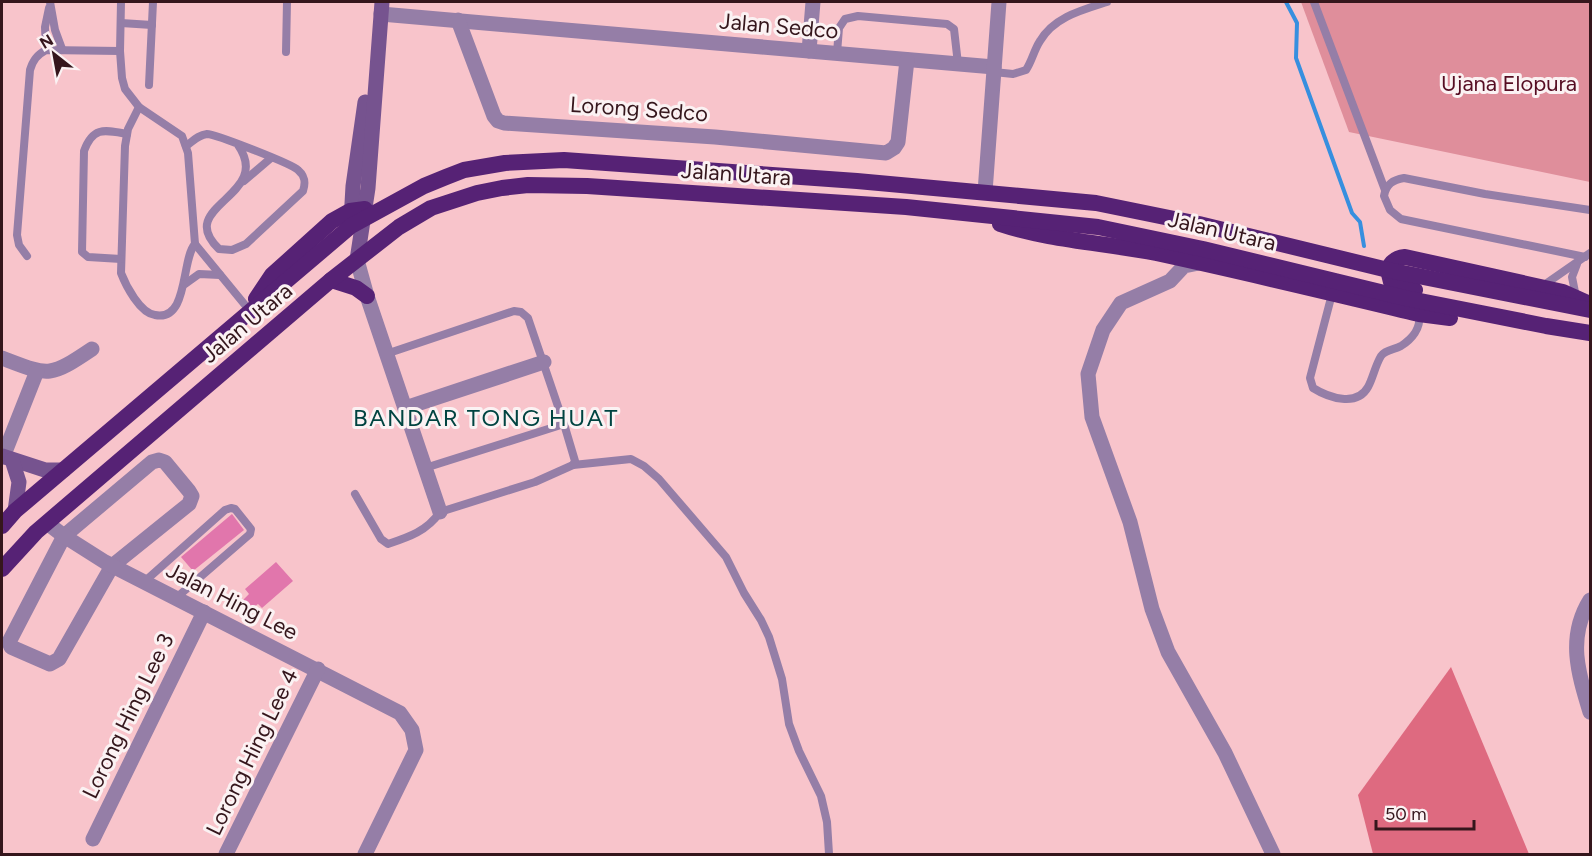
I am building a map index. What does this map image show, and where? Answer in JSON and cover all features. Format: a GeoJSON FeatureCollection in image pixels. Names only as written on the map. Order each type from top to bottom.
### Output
{"type":"FeatureCollection","features":[{"type":"Feature","properties":{"kind":"highway","name":"Jalan Utara"},"geometry":{"type":"LineString","coordinates":[[2,526],[15,511],[250,311],[272,275],[332,221],[358,216],[464,170],[506,163],[564,160],[985,192],[1096,203],[1162,216],[1388,270],[1590,310]]}},
{"type":"Feature","properties":{"kind":"highway","name":"Jalan Utara"},"geometry":{"type":"LineString","coordinates":[[2,569],[21,546],[47,523],[331,280],[399,227],[432,208],[477,193],[528,185],[587,186],[906,207],[1098,227],[1201,256],[1590,333]]}},
{"type":"Feature","properties":{"kind":"highway"},"geometry":{"type":"LineString","coordinates":[[1040,197],[1090,212],[1196,233],[1203,238],[1201,256],[1332,293],[1419,314],[1494,325],[1546,326]]}},
{"type":"Feature","properties":{"kind":"highway"},"geometry":{"type":"LineString","coordinates":[[1567,330],[1510,309],[1399,287],[1391,282],[1388,270],[1392,262],[1405,257],[1563,292],[1583,301]]}},
{"type":"Feature","properties":{"kind":"highway"},"geometry":{"type":"LineString","coordinates":[[331,280],[351,286],[367,296]]}},
{"type":"Feature","properties":{"kind":"main road"},"geometry":{"type":"LineString","coordinates":[[357,260],[368,84],[380,33],[382,8]]}},
{"type":"Feature","properties":{"kind":"main road"},"geometry":{"type":"LineString","coordinates":[[5,458],[45,470],[64,470]]}},
{"type":"Feature","properties":{"kind":"main road"},"geometry":{"type":"LineString","coordinates":[[5,458],[19,482],[15,511]]}},
{"type":"Feature","properties":{"kind":"street"},"geometry":{"type":"LineString","coordinates":[[808,51],[813,2]]}},
{"type":"Feature","properties":{"kind":"street"},"geometry":{"type":"LineString","coordinates":[[985,192],[999,2]]}},
{"type":"Feature","properties":{"kind":"street","name":"Jalan Sedco"},"geometry":{"type":"LineString","coordinates":[[382,8],[458,20],[958,64],[994,70]]}},
{"type":"Feature","properties":{"kind":"street","name":"Lorong Sedco"},"geometry":{"type":"LineString","coordinates":[[458,20],[494,116],[498,121],[504,123],[715,136],[886,153],[898,142],[907,60]]}},
{"type":"Feature","properties":{"kind":"street"},"geometry":{"type":"LineString","coordinates":[[1201,256],[1184,266],[1170,281],[1121,303],[1103,330],[1088,374],[1092,417],[1130,522],[1152,609],[1167,652],[1225,753],[1273,855]]}},
{"type":"Feature","properties":{"kind":"street"},"geometry":{"type":"LineString","coordinates":[[357,260],[386,354],[441,512]]}},
{"type":"Feature","properties":{"kind":"street"},"geometry":{"type":"LineString","coordinates":[[2,358],[37,371],[52,371],[63,368],[92,349]]}},
{"type":"Feature","properties":{"kind":"street"},"geometry":{"type":"LineString","coordinates":[[405,408],[544,363]]}},
{"type":"Feature","properties":{"kind":"street"},"geometry":{"type":"LineString","coordinates":[[5,458],[7,426],[37,371]]}},
{"type":"Feature","properties":{"kind":"street"},"geometry":{"type":"LineString","coordinates":[[159,460],[165,462],[192,496],[189,504],[112,566],[59,659],[50,664],[11,647],[9,642],[64,536],[152,462],[159,460]]}},
{"type":"Feature","properties":{"kind":"street","name":"Jalan Hing Lee"},"geometry":{"type":"LineString","coordinates":[[47,523],[112,566],[318,669],[400,713],[412,730],[416,750],[365,855]]}},
{"type":"Feature","properties":{"kind":"street"},"geometry":{"type":"LineString","coordinates":[[1590,600],[1579,626],[1576,659],[1590,712]]}},
{"type":"Feature","properties":{"kind":"street","name":"Lorong Hing Lee 3"},"geometry":{"type":"LineString","coordinates":[[93,839],[204,612]]}},
{"type":"Feature","properties":{"kind":"street","name":"Lorong Hing Lee 4"},"geometry":{"type":"LineString","coordinates":[[226,855],[318,669]]}},
{"type":"Feature","properties":{"kind":"lane"},"geometry":{"type":"LineString","coordinates":[[121,2],[120,51],[125,89],[139,107],[182,136],[186,146],[195,244],[250,311]]}},
{"type":"Feature","properties":{"kind":"lane"},"geometry":{"type":"LineString","coordinates":[[149,85],[153,2]]}},
{"type":"Feature","properties":{"kind":"lane"},"geometry":{"type":"LineString","coordinates":[[286,52],[287,2]]}},
{"type":"Feature","properties":{"kind":"lane"},"geometry":{"type":"LineString","coordinates":[[994,70],[1013,74],[1026,70],[1039,41],[1054,24],[1082,10],[1107,2]]}},
{"type":"Feature","properties":{"kind":"lane"},"geometry":{"type":"LineString","coordinates":[[1314,2],[1385,190]]}},
{"type":"Feature","properties":{"kind":"lane"},"geometry":{"type":"LineString","coordinates":[[50,4],[55,30],[62,49]]}},
{"type":"Feature","properties":{"kind":"lane"},"geometry":{"type":"LineString","coordinates":[[46,50],[45,27],[50,4]]}},
{"type":"Feature","properties":{"kind":"lane"},"geometry":{"type":"LineString","coordinates":[[837,53],[839,28],[845,20],[858,16],[947,24],[954,29],[958,64]]}},
{"type":"Feature","properties":{"kind":"lane"},"geometry":{"type":"LineString","coordinates":[[121,23],[152,25]]}},
{"type":"Feature","properties":{"kind":"lane"},"geometry":{"type":"LineString","coordinates":[[27,256],[19,245],[17,235],[30,70],[38,55],[46,50],[120,51]]}},
{"type":"Feature","properties":{"kind":"lane"},"geometry":{"type":"LineString","coordinates":[[139,107],[127,134],[121,273],[125,282],[150,314],[160,316],[171,313],[184,284],[189,253],[195,244]]}},
{"type":"Feature","properties":{"kind":"lane"},"geometry":{"type":"LineString","coordinates":[[121,259],[88,257],[82,252],[84,151],[87,141],[96,132],[108,130],[127,134]]}},
{"type":"Feature","properties":{"kind":"lane"},"geometry":{"type":"LineString","coordinates":[[186,146],[198,136],[214,135],[294,166],[304,178],[303,191],[246,244],[232,250],[219,249],[210,241],[206,230],[209,218],[214,210],[241,184],[272,158]]}},
{"type":"Feature","properties":{"kind":"lane"},"geometry":{"type":"LineString","coordinates":[[238,145],[245,155],[247,164],[246,174],[241,184]]}},
{"type":"Feature","properties":{"kind":"lane"},"geometry":{"type":"LineString","coordinates":[[1588,255],[1401,219],[1389,210],[1384,196],[1389,184],[1396,179],[1404,178],[1485,194],[1590,210]]}},
{"type":"Feature","properties":{"kind":"lane"},"geometry":{"type":"LineString","coordinates":[[1541,288],[1588,255]]}},
{"type":"Feature","properties":{"kind":"lane"},"geometry":{"type":"LineString","coordinates":[[1578,262],[1572,277],[1583,301]]}},
{"type":"Feature","properties":{"kind":"lane"},"geometry":{"type":"LineString","coordinates":[[184,284],[199,274],[220,275]]}},
{"type":"Feature","properties":{"kind":"lane"},"geometry":{"type":"LineString","coordinates":[[1332,293],[1310,378],[1313,388],[1330,396],[1354,399],[1362,394],[1368,387],[1381,356],[1413,337],[1420,322],[1419,314]]}},
{"type":"Feature","properties":{"kind":"lane"},"geometry":{"type":"LineString","coordinates":[[386,354],[514,311],[521,312],[528,318],[544,363],[573,453],[573,465]]}},
{"type":"Feature","properties":{"kind":"lane"},"geometry":{"type":"LineString","coordinates":[[425,468],[564,424]]}},
{"type":"Feature","properties":{"kind":"lane"},"geometry":{"type":"LineString","coordinates":[[355,494],[381,539],[387,544],[406,538],[432,524],[441,512],[535,482],[573,465],[631,459],[644,466],[659,478],[726,557],[761,620],[769,637],[782,679],[789,723],[799,751],[821,796],[829,855]]}},
{"type":"Feature","properties":{"kind":"lane"},"geometry":{"type":"LineString","coordinates":[[144,582],[225,510],[235,509],[251,529],[250,534],[176,598]]}},
{"type":"Feature","properties":{"kind":"green space","name":"Ujana Elopura"},"geometry":{"type":"Polygon","coordinates":[[[1301,2],[1590,2],[1590,182],[1349,132],[1301,2]]]}},
{"type":"Feature","properties":{"kind":"shaded area"},"geometry":{"type":"Polygon","coordinates":[[[1451,667],[1529,854],[1373,854],[1358,795],[1451,667]]]}},
{"type":"Feature","properties":{"kind":"building"},"geometry":{"type":"Polygon","coordinates":[[[232,514],[244,530],[193,571],[181,557],[232,514]]]}},
{"type":"Feature","properties":{"kind":"building"},"geometry":{"type":"Polygon","coordinates":[[[276,562],[293,581],[262,608],[258,604],[250,610],[242,601],[249,594],[245,589],[276,562]]]}},
{"type":"Feature","properties":{"kind":"waterway"},"geometry":{"type":"LineString","coordinates":[[1286,2],[1297,23],[1296,58],[1352,213],[1360,222],[1364,246]]}},
{"type":"Feature","properties":{"kind":"district","name":"BANDAR TONG HUAT"},"geometry":{"type":"Point","coordinates":[486,417]}}]}
